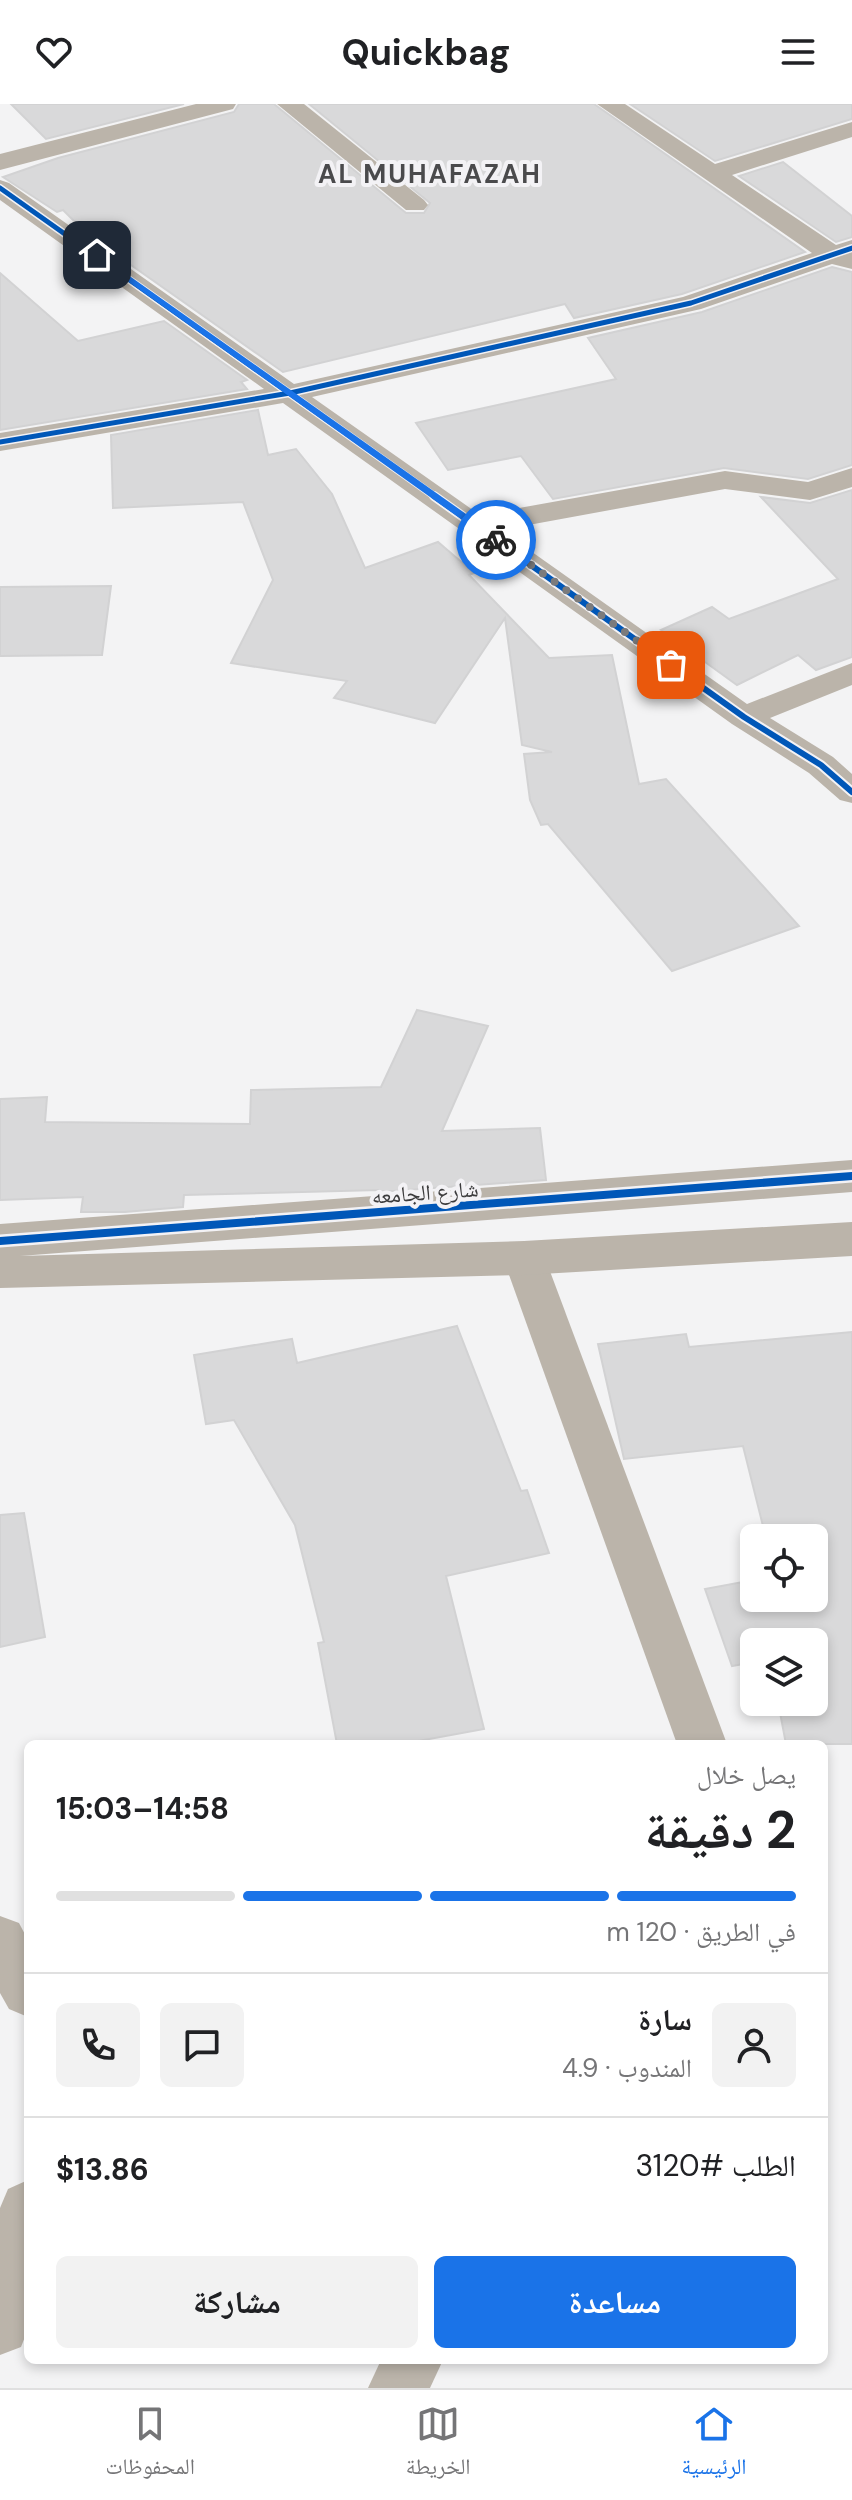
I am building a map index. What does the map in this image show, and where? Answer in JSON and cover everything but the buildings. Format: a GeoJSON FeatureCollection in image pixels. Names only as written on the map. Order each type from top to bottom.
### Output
{"type":"FeatureCollection","features":[{"type":"Feature","properties":{"kind":"street"},"geometry":{"type":"LineString","coordinates":[[0,162],[224,104]]}},
{"type":"Feature","properties":{"kind":"street"},"geometry":{"type":"LineString","coordinates":[[289,104],[415,205]]}},
{"type":"Feature","properties":{"kind":"street"},"geometry":{"type":"LineString","coordinates":[[609,104],[846,255]]}},
{"type":"Feature","properties":{"kind":"street"},"geometry":{"type":"LineString","coordinates":[[713,173],[852,129]]}},
{"type":"Feature","properties":{"kind":"street"},"geometry":{"type":"LineString","coordinates":[[0,188],[744,717],[836,763],[852,792]]}},
{"type":"Feature","properties":{"kind":"street"},"geometry":{"type":"LineString","coordinates":[[0,442],[290,393],[691,303],[846,255]]}},
{"type":"Feature","properties":{"kind":"street"},"geometry":{"type":"LineString","coordinates":[[475,525],[725,480],[810,491],[852,477]]}},
{"type":"Feature","properties":{"kind":"street"},"geometry":{"type":"LineString","coordinates":[[744,717],[852,673]]}},
{"type":"Feature","properties":{"kind":"street","name":"شارع الجامعه"},"geometry":{"type":"LineString","coordinates":[[0,1241],[852,1176]]}},
{"type":"Feature","properties":{"kind":"street"},"geometry":{"type":"LineString","coordinates":[[0,1271],[20,1273],[524,1258],[852,1239]]}},
{"type":"Feature","properties":{"kind":"street"},"geometry":{"type":"LineString","coordinates":[[524,1258],[701,1740]]}},
{"type":"Feature","properties":{"kind":"street"},"geometry":{"type":"LineString","coordinates":[[0,1941],[24,1984]]}},
{"type":"Feature","properties":{"kind":"street"},"geometry":{"type":"LineString","coordinates":[[0,2326],[24,2226]]}},
{"type":"Feature","properties":{"kind":"street"},"geometry":{"type":"LineString","coordinates":[[398,2388],[411,2364]]}},
{"type":"Feature","properties":{"kind":"cycle path"},"geometry":{"type":"LineString","coordinates":[[0,188],[744,717],[821,765],[852,792]]}},
{"type":"Feature","properties":{"kind":"cycle path"},"geometry":{"type":"LineString","coordinates":[[0,442],[290,393],[691,303],[852,248]]}},
{"type":"Feature","properties":{"kind":"cycle path"},"geometry":{"type":"LineString","coordinates":[[0,1241],[852,1176]]}},
{"type":"Feature","properties":{"kind":"way so far"},"geometry":{"type":"LineString","coordinates":[[496,540],[671,665]]}},
{"type":"Feature","properties":{"kind":"district","name":"AL MUHAFAZAH"},"geometry":{"type":"Point","coordinates":[430,174]}},
{"type":"Feature","properties":{"kind":"route"},"geometry":{"type":"LineString","coordinates":[[97,255],[496,540]]}}]}
